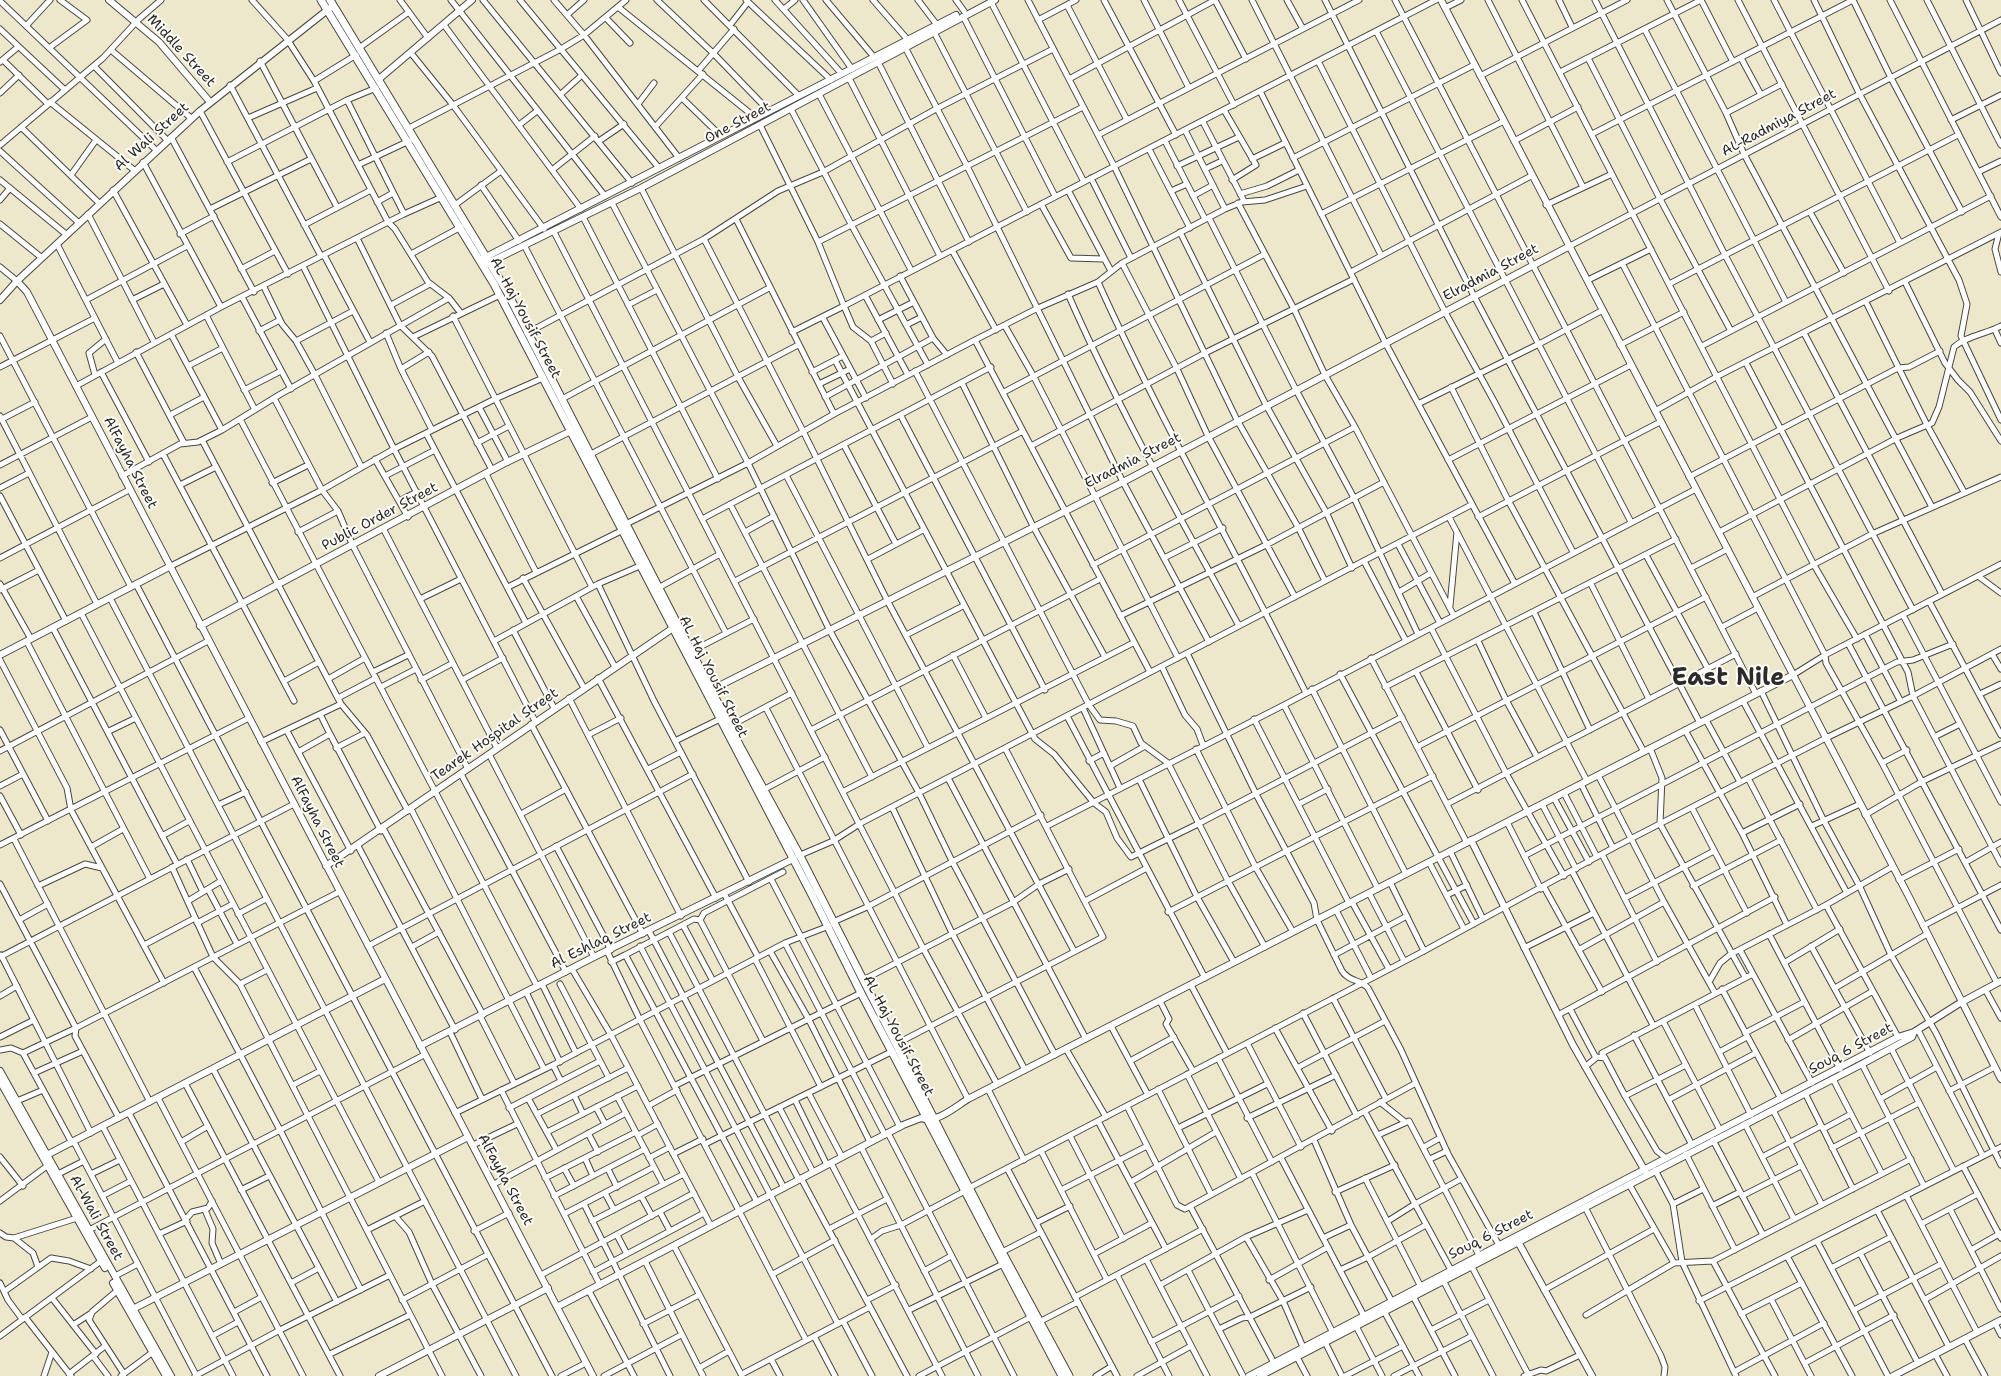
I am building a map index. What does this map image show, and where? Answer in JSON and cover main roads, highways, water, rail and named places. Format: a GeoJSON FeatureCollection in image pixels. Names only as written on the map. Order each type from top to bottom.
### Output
{"type":"FeatureCollection","features":[{"type":"Feature","properties":{"kind":"main road","name":"AL Haj Yousif Street"},"geometry":{"type":"LineString","coordinates":[[321,0],[330,5],[442,198],[485,261],[500,295],[543,378],[644,564],[709,691],[730,726],[831,924],[863,980],[1003,1264],[1062,1376]]}},
{"type":"Feature","properties":{"kind":"main road","name":"AL Haj Yousif Street"},"geometry":{"type":"LineString","coordinates":[[358,52],[379,80],[409,128],[527,333],[591,454],[623,527]]}},
{"type":"Feature","properties":{"kind":"main road","name":"AL Haj Yousif Street"},"geometry":{"type":"LineString","coordinates":[[644,564],[660,587],[676,625],[692,651],[720,720],[796,857]]}},
{"type":"Feature","properties":{"kind":"main road","name":"AL Haj Yousif Street"},"geometry":{"type":"LineString","coordinates":[[831,924],[861,993],[891,1052],[932,1119]]}},
{"type":"Feature","properties":{"kind":"main road","name":"AL Haj Yousif Street"},"geometry":{"type":"LineString","coordinates":[[967,1190],[1068,1376]]}},
{"type":"Feature","properties":{"kind":"district","name":"East Nile"},"geometry":{"type":"Point","coordinates":[1728,679]}}]}
